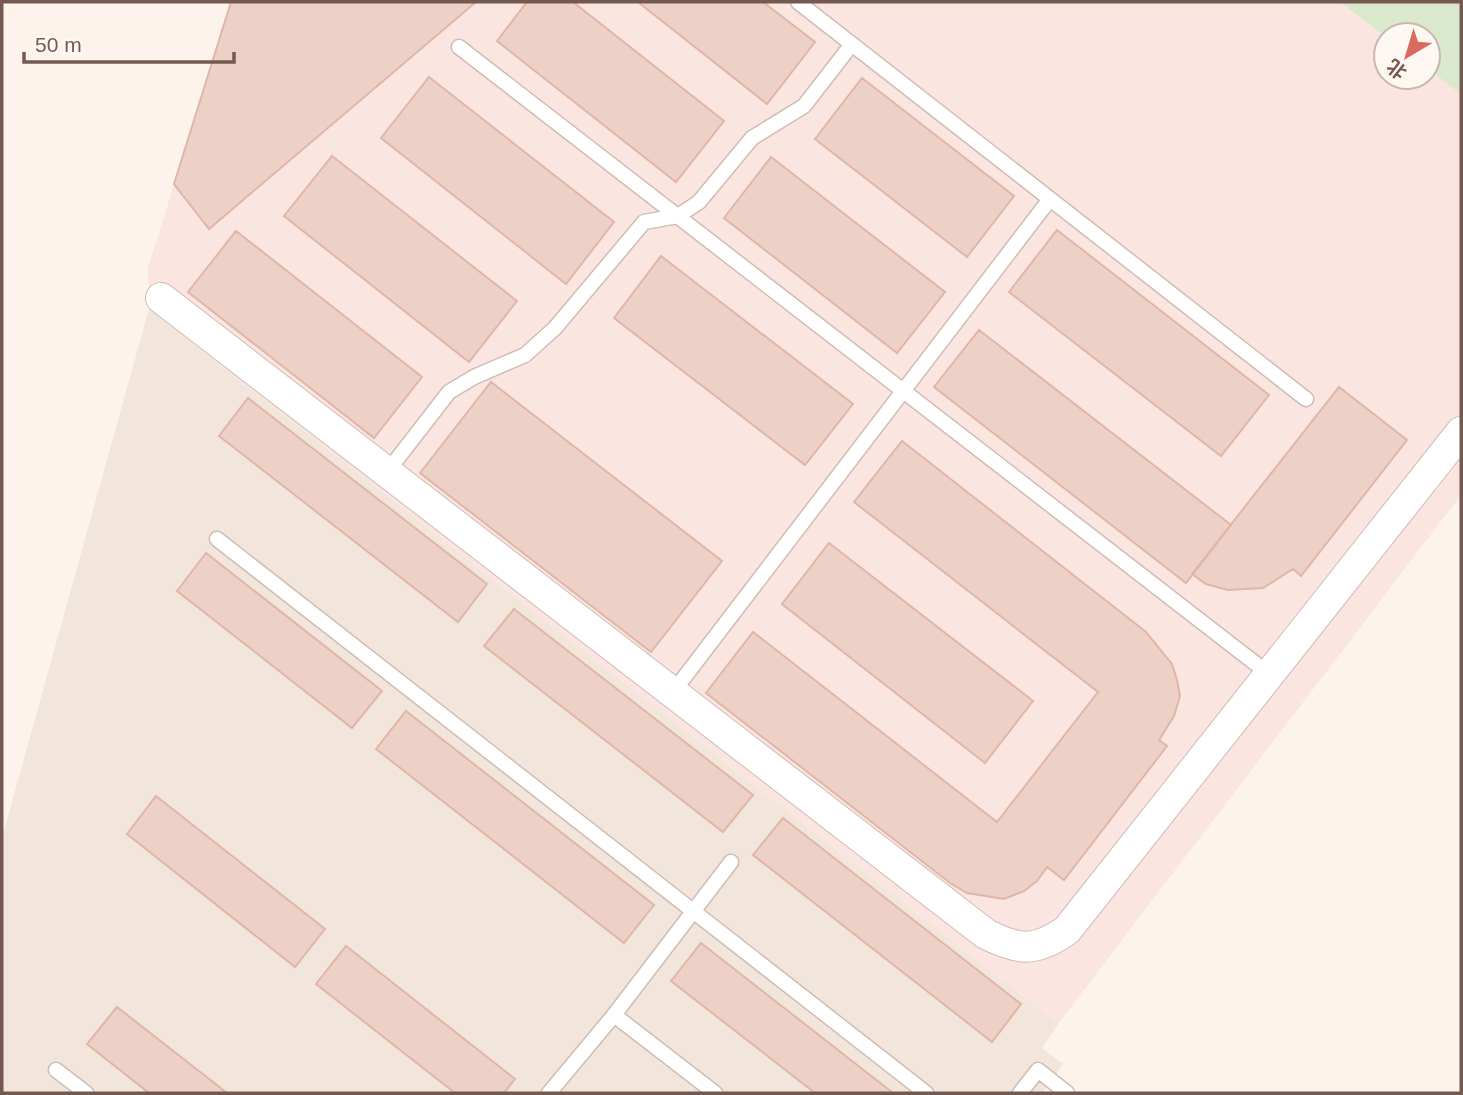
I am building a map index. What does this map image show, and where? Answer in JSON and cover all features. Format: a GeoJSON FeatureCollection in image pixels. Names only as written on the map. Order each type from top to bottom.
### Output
{"type":"FeatureCollection","features":[{"type":"Feature","properties":{"kind":"street"},"geometry":{"type":"LineString","coordinates":[[161,298],[986,934],[1005,944],[1029,948],[1052,941],[1067,930],[1461,432]]}},
{"type":"Feature","properties":{"kind":"lane"},"geometry":{"type":"LineString","coordinates":[[798,2],[1306,399]]}},
{"type":"Feature","properties":{"kind":"lane"},"geometry":{"type":"LineString","coordinates":[[387,472],[449,392],[474,376],[525,355],[555,328],[644,222],[678,216],[699,202],[752,138],[804,106],[852,44]]}},
{"type":"Feature","properties":{"kind":"lane"},"geometry":{"type":"LineString","coordinates":[[458,47],[1269,674]]}},
{"type":"Feature","properties":{"kind":"lane"},"geometry":{"type":"LineString","coordinates":[[673,692],[1049,198]]}},
{"type":"Feature","properties":{"kind":"lane"},"geometry":{"type":"LineString","coordinates":[[217,539],[926,1093]]}},
{"type":"Feature","properties":{"kind":"lane"},"geometry":{"type":"LineString","coordinates":[[549,1093],[614,1015],[732,862]]}},
{"type":"Feature","properties":{"kind":"lane"},"geometry":{"type":"LineString","coordinates":[[614,1015],[715,1093]]}},
{"type":"Feature","properties":{"kind":"lane"},"geometry":{"type":"LineString","coordinates":[[55,1070],[86,1093]]}},
{"type":"Feature","properties":{"kind":"lane"},"geometry":{"type":"LineString","coordinates":[[1020,1093],[1038,1070],[1067,1093]]}},
{"type":"Feature","properties":{"kind":"shaded area"},"geometry":{"type":"Polygon","coordinates":[[[231,2],[1340,2],[1372,26],[1372,91],[1442,91],[1442,80],[1461,94],[1461,495],[1058,1024],[149,309],[148,268],[231,2]]]}},
{"type":"Feature","properties":{"kind":"shaded area"},"geometry":{"type":"Polygon","coordinates":[[[149,309],[1058,1024],[1042,1048],[1063,1064],[1042,1093],[2,1093],[2,838],[149,309]]]}},
{"type":"Feature","properties":{"kind":"green space"},"geometry":{"type":"Polygon","coordinates":[[[1340,2],[1461,2],[1461,94],[1442,80],[1442,21],[1372,21],[1372,26],[1340,2]]]}},
{"type":"Feature","properties":{"kind":"building"},"geometry":{"type":"Polygon","coordinates":[[[231,2],[476,2],[209,229],[174,184],[231,2]]]}},
{"type":"Feature","properties":{"kind":"building"},"geometry":{"type":"Polygon","coordinates":[[[527,2],[573,2],[724,121],[676,182],[497,41],[527,2]]]}},
{"type":"Feature","properties":{"kind":"building"},"geometry":{"type":"Polygon","coordinates":[[[638,2],[763,2],[815,42],[767,104],[638,2]]]}},
{"type":"Feature","properties":{"kind":"building"},"geometry":{"type":"Polygon","coordinates":[[[429,77],[614,222],[566,284],[381,138],[429,77]]]}},
{"type":"Feature","properties":{"kind":"building"},"geometry":{"type":"Polygon","coordinates":[[[862,78],[1014,196],[967,257],[815,139],[862,78]]]}},
{"type":"Feature","properties":{"kind":"building"},"geometry":{"type":"Polygon","coordinates":[[[332,156],[517,301],[469,362],[284,216],[332,156]]]}},
{"type":"Feature","properties":{"kind":"building"},"geometry":{"type":"Polygon","coordinates":[[[771,157],[945,292],[897,353],[724,218],[771,157]]]}},
{"type":"Feature","properties":{"kind":"building"},"geometry":{"type":"Polygon","coordinates":[[[1057,230],[1269,395],[1221,456],[1009,292],[1057,230]]]}},
{"type":"Feature","properties":{"kind":"building"},"geometry":{"type":"Polygon","coordinates":[[[236,231],[422,377],[374,438],[188,292],[236,231]]]}},
{"type":"Feature","properties":{"kind":"building"},"geometry":{"type":"Polygon","coordinates":[[[661,256],[853,404],[805,465],[614,318],[661,256]]]}},
{"type":"Feature","properties":{"kind":"building"},"geometry":{"type":"Polygon","coordinates":[[[979,330],[1231,525],[1186,583],[934,387],[979,330]]]}},
{"type":"Feature","properties":{"kind":"building"},"geometry":{"type":"Polygon","coordinates":[[[491,382],[722,561],[651,652],[420,473],[491,382]]]}},
{"type":"Feature","properties":{"kind":"building"},"geometry":{"type":"Polygon","coordinates":[[[1339,387],[1407,440],[1301,576],[1293,569],[1263,588],[1228,590],[1206,584],[1192,574],[1339,387]]]}},
{"type":"Feature","properties":{"kind":"building"},"geometry":{"type":"Polygon","coordinates":[[[248,398],[487,584],[458,622],[219,436],[248,398]]]}},
{"type":"Feature","properties":{"kind":"building"},"geometry":{"type":"Polygon","coordinates":[[[902,441],[1146,632],[1172,664],[1177,680],[1180,696],[1174,716],[1159,740],[1167,746],[1064,880],[1047,867],[1037,881],[1024,891],[1004,899],[967,893],[950,883],[706,693],[753,632],[997,822],[1098,692],[854,502],[902,441]]]}},
{"type":"Feature","properties":{"kind":"building"},"geometry":{"type":"Polygon","coordinates":[[[829,543],[1033,701],[985,763],[782,604],[829,543]]]}},
{"type":"Feature","properties":{"kind":"building"},"geometry":{"type":"Polygon","coordinates":[[[206,553],[382,691],[352,728],[177,591],[206,553]]]}},
{"type":"Feature","properties":{"kind":"building"},"geometry":{"type":"Polygon","coordinates":[[[514,609],[753,795],[723,832],[484,646],[514,609]]]}},
{"type":"Feature","properties":{"kind":"building"},"geometry":{"type":"Polygon","coordinates":[[[406,711],[654,905],[624,943],[376,749],[406,711]]]}},
{"type":"Feature","properties":{"kind":"building"},"geometry":{"type":"Polygon","coordinates":[[[156,796],[325,929],[295,967],[127,834],[156,796]]]}},
{"type":"Feature","properties":{"kind":"building"},"geometry":{"type":"Polygon","coordinates":[[[783,818],[1021,1004],[992,1042],[753,855],[783,818]]]}},
{"type":"Feature","properties":{"kind":"building"},"geometry":{"type":"Polygon","coordinates":[[[701,943],[893,1093],[815,1093],[671,981],[701,943]]]}},
{"type":"Feature","properties":{"kind":"building"},"geometry":{"type":"Polygon","coordinates":[[[346,946],[515,1079],[504,1093],[455,1093],[316,984],[346,946]]]}},
{"type":"Feature","properties":{"kind":"building"},"geometry":{"type":"Polygon","coordinates":[[[117,1007],[227,1093],[149,1093],[87,1044],[117,1007]]]}}]}
